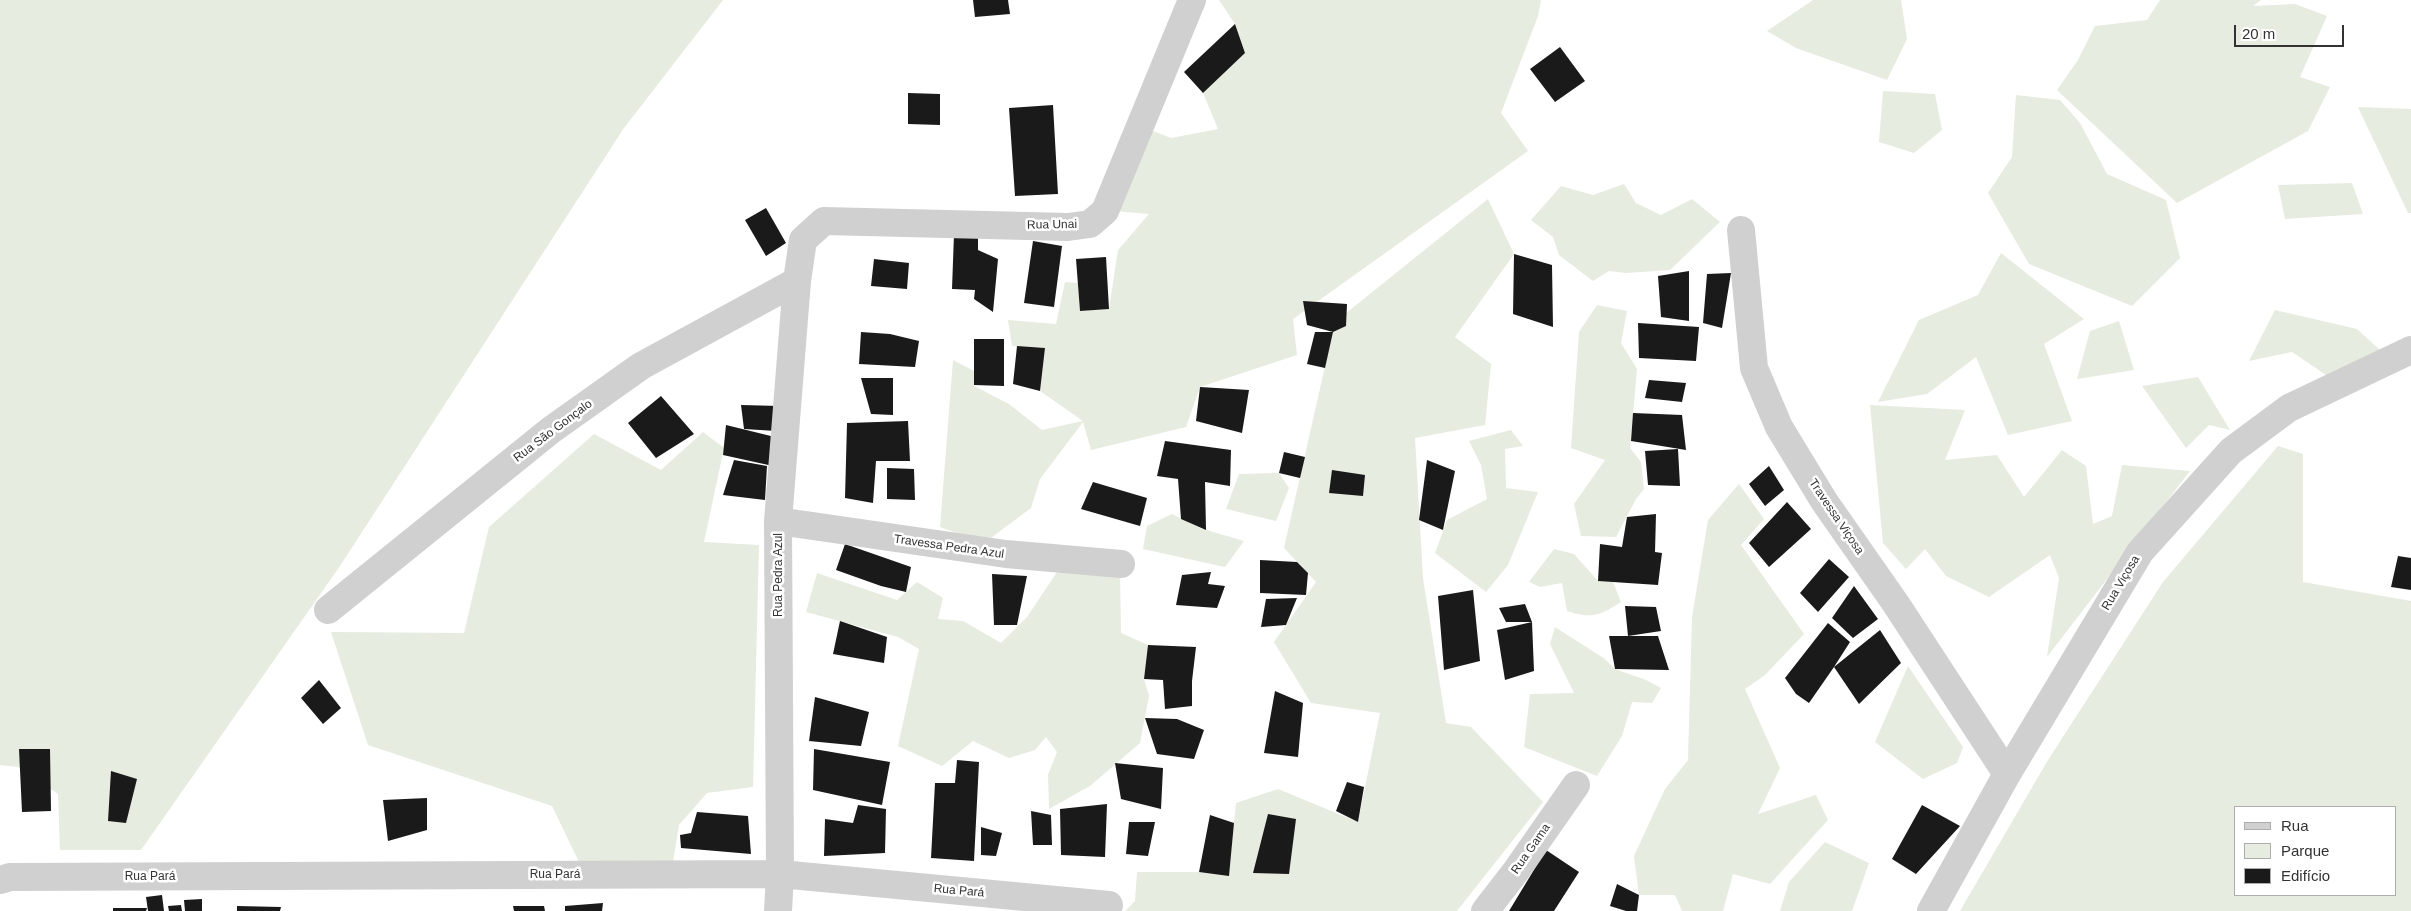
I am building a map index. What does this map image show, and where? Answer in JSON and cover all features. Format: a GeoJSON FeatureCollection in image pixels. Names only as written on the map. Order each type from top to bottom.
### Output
{"type":"FeatureCollection","features":[{"type":"Feature","properties":{"kind":"street","name":"Rua Unai"},"geometry":{"type":"LineString","coordinates":[[803,240],[824,221],[1068,227],[1090,224],[1105,211],[1192,0]]}},
{"type":"Feature","properties":{"kind":"street","name":"Travessa Viçosa"},"geometry":{"type":"LineString","coordinates":[[1741,230],[1754,368],[1779,427],[1824,501],[1896,604],[2007,774]]}},
{"type":"Feature","properties":{"kind":"street","name":"Rua Pedra Azul"},"geometry":{"type":"LineString","coordinates":[[778,911],[780,874],[778,521],[797,281],[803,240]]}},
{"type":"Feature","properties":{"kind":"street","name":"Rua São Gonçalo"},"geometry":{"type":"LineString","coordinates":[[328,610],[551,430],[634,371],[797,281]]}},
{"type":"Feature","properties":{"kind":"street","name":"Rua Viçosa"},"geometry":{"type":"LineString","coordinates":[[1931,911],[2007,774],[2140,552],[2231,451],[2288,408],[2411,350]]}},
{"type":"Feature","properties":{"kind":"street","name":"Travessa Pedra Azul"},"geometry":{"type":"LineString","coordinates":[[778,521],[1006,554],[1121,564]]}},
{"type":"Feature","properties":{"kind":"street","name":"Rua Gama"},"geometry":{"type":"LineString","coordinates":[[1485,911],[1516,871],[1576,785]]}},
{"type":"Feature","properties":{"kind":"street","name":"Rua Pará"},"geometry":{"type":"LineString","coordinates":[[0,880],[10,878],[780,874],[1109,905]]}},
{"type":"Feature","properties":{"kind":"green space"},"geometry":{"type":"Polygon","coordinates":[[[0,0],[723,0],[624,128],[340,566],[141,850],[60,850],[58,794],[18,767],[0,765],[0,0]]]}},
{"type":"Feature","properties":{"kind":"green space"},"geometry":{"type":"Polygon","coordinates":[[[1219,0],[1541,0],[1538,16],[1501,113],[1528,151],[1293,319],[1297,355],[1200,387],[1186,427],[1091,450],[1083,422],[1040,479],[1031,508],[984,543],[940,527],[953,360],[974,371],[974,386],[1009,404],[1042,430],[1083,421],[1040,391],[1045,348],[1012,346],[1008,320],[1056,324],[1065,282],[1078,283],[1080,311],[1109,309],[1118,250],[1149,214],[1114,211],[1148,129],[1171,138],[1218,129],[1203,93],[1245,53],[1235,24],[1219,0]]]}},
{"type":"Feature","properties":{"kind":"green space"},"geometry":{"type":"Polygon","coordinates":[[[1813,0],[1901,0],[1907,39],[1887,80],[1796,48],[1767,31],[1813,0]]]}},
{"type":"Feature","properties":{"kind":"green space"},"geometry":{"type":"Polygon","coordinates":[[[2160,0],[2261,0],[2253,6],[2295,4],[2327,16],[2300,77],[2330,87],[2308,131],[2177,203],[2057,90],[2078,60],[2095,26],[2147,20],[2160,0]]]}},
{"type":"Feature","properties":{"kind":"green space"},"geometry":{"type":"Polygon","coordinates":[[[1883,91],[1935,94],[1942,130],[1914,153],[1879,142],[1883,91]]]}},
{"type":"Feature","properties":{"kind":"green space"},"geometry":{"type":"Polygon","coordinates":[[[2016,95],[2060,100],[2080,123],[2107,174],[2166,200],[2180,258],[2132,306],[2029,264],[1988,193],[2012,157],[2016,95]]]}},
{"type":"Feature","properties":{"kind":"green space"},"geometry":{"type":"Polygon","coordinates":[[[2358,107],[2411,109],[2411,213],[2408,213],[2358,107]]]}},
{"type":"Feature","properties":{"kind":"green space"},"geometry":{"type":"Polygon","coordinates":[[[2352,183],[2363,214],[2285,219],[2278,185],[2352,183]]]}},
{"type":"Feature","properties":{"kind":"green space"},"geometry":{"type":"Polygon","coordinates":[[[1624,184],[1636,203],[1661,215],[1692,199],[1720,222],[1670,270],[1626,273],[1609,271],[1593,281],[1559,255],[1553,237],[1531,220],[1561,186],[1593,195],[1624,184]]]}},
{"type":"Feature","properties":{"kind":"green space"},"geometry":{"type":"Polygon","coordinates":[[[1488,199],[1514,254],[1455,337],[1491,364],[1485,425],[1415,438],[1423,578],[1446,723],[1471,727],[1543,802],[1457,911],[1125,911],[1135,901],[1137,872],[1199,872],[1229,875],[1236,803],[1278,789],[1358,822],[1380,713],[1311,703],[1274,642],[1316,582],[1284,548],[1335,322],[1488,199]]]}},
{"type":"Feature","properties":{"kind":"green space"},"geometry":{"type":"Polygon","coordinates":[[[2001,253],[2084,319],[2044,344],[2072,421],[2008,435],[1976,357],[1927,394],[1878,402],[1919,320],[1978,295],[2001,253]]]}},
{"type":"Feature","properties":{"kind":"green space"},"geometry":{"type":"Polygon","coordinates":[[[1597,305],[1627,311],[1621,343],[1637,369],[1630,448],[1641,462],[1644,489],[1636,499],[1616,537],[1581,536],[1574,504],[1605,460],[1571,448],[1579,332],[1597,305]]]}},
{"type":"Feature","properties":{"kind":"green space"},"geometry":{"type":"Polygon","coordinates":[[[2275,310],[2357,329],[2381,351],[2329,377],[2292,352],[2249,361],[2275,310]]]}},
{"type":"Feature","properties":{"kind":"green space"},"geometry":{"type":"Polygon","coordinates":[[[2119,321],[2134,370],[2077,379],[2090,331],[2119,321]]]}},
{"type":"Feature","properties":{"kind":"green space"},"geometry":{"type":"Polygon","coordinates":[[[2198,377],[2230,430],[2209,425],[2186,448],[2142,386],[2198,377]]]}},
{"type":"Feature","properties":{"kind":"green space"},"geometry":{"type":"Polygon","coordinates":[[[1870,405],[1965,410],[1945,460],[1997,455],[2024,497],[2062,450],[2086,466],[2093,524],[2112,516],[2122,465],[2190,471],[2047,657],[2059,578],[2050,555],[1989,597],[1946,576],[1925,549],[1906,569],[1883,543],[1870,405]]]}},
{"type":"Feature","properties":{"kind":"green space"},"geometry":{"type":"Polygon","coordinates":[[[1511,430],[1523,446],[1505,449],[1506,488],[1538,492],[1508,565],[1486,592],[1435,553],[1447,520],[1487,499],[1481,465],[1469,441],[1511,430]]]}},
{"type":"Feature","properties":{"kind":"green space"},"geometry":{"type":"Polygon","coordinates":[[[703,432],[724,448],[704,542],[759,545],[753,787],[707,793],[679,825],[671,874],[581,866],[552,806],[368,745],[331,632],[464,633],[489,527],[594,434],[661,470],[703,432]]]}},
{"type":"Feature","properties":{"kind":"green space"},"geometry":{"type":"Polygon","coordinates":[[[2278,446],[2303,454],[2303,582],[2411,601],[2411,911],[1960,911],[2048,760],[2163,582],[2278,446]]]}},
{"type":"Feature","properties":{"kind":"green space"},"geometry":{"type":"Polygon","coordinates":[[[1279,473],[1289,488],[1276,521],[1226,509],[1239,474],[1279,473]]]}},
{"type":"Feature","properties":{"kind":"green space"},"geometry":{"type":"Polygon","coordinates":[[[1739,484],[1764,519],[1741,545],[1804,634],[1765,675],[1745,689],[1780,768],[1758,814],[1816,795],[1828,820],[1770,884],[1733,874],[1723,911],[1682,911],[1675,895],[1639,895],[1634,856],[1665,789],[1688,760],[1692,617],[1708,520],[1739,484]]]}},
{"type":"Feature","properties":{"kind":"green space"},"geometry":{"type":"Polygon","coordinates":[[[1172,514],[1200,528],[1244,541],[1225,567],[1143,549],[1147,526],[1172,514]]]}},
{"type":"Feature","properties":{"kind":"green space"},"geometry":{"type":"Polygon","coordinates":[[[1554,549],[1574,554],[1598,581],[1613,582],[1621,602],[1601,613],[1583,615],[1567,611],[1562,583],[1540,587],[1529,582],[1554,549]]]}},
{"type":"Feature","properties":{"kind":"green space"},"geometry":{"type":"Polygon","coordinates":[[[1059,569],[1120,576],[1121,633],[1148,645],[1144,679],[1149,696],[1140,743],[1090,786],[1049,809],[1048,775],[1057,752],[1046,737],[1035,750],[1009,758],[973,741],[942,766],[898,746],[919,649],[898,637],[806,612],[817,573],[897,600],[917,582],[943,598],[938,619],[963,621],[1001,643],[1027,617],[1059,569]]]}},
{"type":"Feature","properties":{"kind":"green space"},"geometry":{"type":"Polygon","coordinates":[[[1555,627],[1605,659],[1615,669],[1646,680],[1661,688],[1652,703],[1632,702],[1622,736],[1597,776],[1524,747],[1530,694],[1574,693],[1550,644],[1555,627]]]}},
{"type":"Feature","properties":{"kind":"green space"},"geometry":{"type":"Polygon","coordinates":[[[1908,666],[1963,747],[1957,763],[1923,779],[1875,742],[1908,666]]]}},
{"type":"Feature","properties":{"kind":"green space"},"geometry":{"type":"Polygon","coordinates":[[[1825,842],[1869,863],[1852,911],[1780,911],[1789,882],[1825,842]]]}},
{"type":"Feature","properties":{"kind":"building"},"geometry":{"type":"Polygon","coordinates":[[[973,0],[1008,0],[1010,14],[975,17],[973,0]]]}},
{"type":"Feature","properties":{"kind":"building"},"geometry":{"type":"Polygon","coordinates":[[[1235,24],[1245,53],[1203,93],[1184,72],[1235,24]]]}},
{"type":"Feature","properties":{"kind":"building"},"geometry":{"type":"Polygon","coordinates":[[[1560,47],[1585,81],[1555,102],[1530,69],[1560,47]]]}},
{"type":"Feature","properties":{"kind":"building"},"geometry":{"type":"Polygon","coordinates":[[[908,93],[940,94],[940,125],[908,124],[908,93]]]}},
{"type":"Feature","properties":{"kind":"building"},"geometry":{"type":"Polygon","coordinates":[[[1053,105],[1058,194],[1015,196],[1009,108],[1053,105]]]}},
{"type":"Feature","properties":{"kind":"building"},"geometry":{"type":"Polygon","coordinates":[[[766,208],[786,243],[766,256],[745,220],[766,208]]]}},
{"type":"Feature","properties":{"kind":"building"},"geometry":{"type":"Polygon","coordinates":[[[954,234],[978,238],[978,250],[998,259],[993,312],[974,299],[975,290],[952,289],[954,234]]]}},
{"type":"Feature","properties":{"kind":"building"},"geometry":{"type":"Polygon","coordinates":[[[1033,241],[1062,246],[1054,307],[1024,303],[1033,241]]]}},
{"type":"Feature","properties":{"kind":"building"},"geometry":{"type":"Polygon","coordinates":[[[1514,254],[1552,265],[1553,327],[1513,314],[1514,254]]]}},
{"type":"Feature","properties":{"kind":"building"},"geometry":{"type":"Polygon","coordinates":[[[1106,257],[1109,309],[1080,311],[1076,259],[1106,257]]]}},
{"type":"Feature","properties":{"kind":"building"},"geometry":{"type":"Polygon","coordinates":[[[874,259],[909,263],[907,289],[871,286],[874,259]]]}},
{"type":"Feature","properties":{"kind":"building"},"geometry":{"type":"Polygon","coordinates":[[[1689,271],[1689,321],[1661,317],[1658,276],[1689,271]]]}},
{"type":"Feature","properties":{"kind":"building"},"geometry":{"type":"Polygon","coordinates":[[[1731,273],[1722,328],[1703,323],[1707,274],[1731,273]]]}},
{"type":"Feature","properties":{"kind":"building"},"geometry":{"type":"Polygon","coordinates":[[[1303,301],[1347,304],[1346,326],[1333,332],[1307,325],[1303,301]]]}},
{"type":"Feature","properties":{"kind":"building"},"geometry":{"type":"Polygon","coordinates":[[[1638,323],[1699,327],[1696,361],[1639,358],[1638,323]]]}},
{"type":"Feature","properties":{"kind":"building"},"geometry":{"type":"Polygon","coordinates":[[[861,332],[890,334],[919,341],[915,367],[859,364],[861,332]]]}},
{"type":"Feature","properties":{"kind":"building"},"geometry":{"type":"Polygon","coordinates":[[[1315,332],[1333,332],[1325,368],[1307,364],[1315,332]]]}},
{"type":"Feature","properties":{"kind":"building"},"geometry":{"type":"Polygon","coordinates":[[[974,339],[1004,339],[1004,386],[974,385],[974,339]]]}},
{"type":"Feature","properties":{"kind":"building"},"geometry":{"type":"Polygon","coordinates":[[[1017,346],[1045,348],[1040,391],[1013,384],[1017,346]]]}},
{"type":"Feature","properties":{"kind":"building"},"geometry":{"type":"Polygon","coordinates":[[[861,378],[893,378],[893,415],[871,414],[861,378]]]}},
{"type":"Feature","properties":{"kind":"building"},"geometry":{"type":"Polygon","coordinates":[[[1649,380],[1686,383],[1682,402],[1645,398],[1649,380]]]}},
{"type":"Feature","properties":{"kind":"building"},"geometry":{"type":"Polygon","coordinates":[[[1200,387],[1249,390],[1242,433],[1196,421],[1200,387]]]}},
{"type":"Feature","properties":{"kind":"building"},"geometry":{"type":"Polygon","coordinates":[[[661,396],[694,434],[656,458],[628,423],[661,396]]]}},
{"type":"Feature","properties":{"kind":"building"},"geometry":{"type":"Polygon","coordinates":[[[741,405],[780,406],[776,431],[744,429],[741,405]]]}},
{"type":"Feature","properties":{"kind":"building"},"geometry":{"type":"Polygon","coordinates":[[[1633,413],[1682,415],[1686,450],[1631,441],[1633,413]]]}},
{"type":"Feature","properties":{"kind":"building"},"geometry":{"type":"Polygon","coordinates":[[[908,421],[910,461],[876,461],[873,503],[845,498],[847,423],[908,421]]]}},
{"type":"Feature","properties":{"kind":"building"},"geometry":{"type":"Polygon","coordinates":[[[726,425],[779,438],[773,466],[723,455],[726,425]]]}},
{"type":"Feature","properties":{"kind":"building"},"geometry":{"type":"Polygon","coordinates":[[[1165,441],[1231,450],[1230,486],[1205,482],[1206,530],[1181,519],[1178,479],[1157,476],[1165,441]]]}},
{"type":"Feature","properties":{"kind":"building"},"geometry":{"type":"Polygon","coordinates":[[[1678,449],[1680,486],[1648,485],[1645,451],[1678,449]]]}},
{"type":"Feature","properties":{"kind":"building"},"geometry":{"type":"Polygon","coordinates":[[[1284,452],[1305,457],[1300,478],[1279,473],[1284,452]]]}},
{"type":"Feature","properties":{"kind":"building"},"geometry":{"type":"Polygon","coordinates":[[[734,460],[767,466],[765,500],[723,495],[734,460]]]}},
{"type":"Feature","properties":{"kind":"building"},"geometry":{"type":"Polygon","coordinates":[[[1427,460],[1455,471],[1443,530],[1419,520],[1427,460]]]}},
{"type":"Feature","properties":{"kind":"building"},"geometry":{"type":"Polygon","coordinates":[[[1769,466],[1784,490],[1765,506],[1749,484],[1769,466]]]}},
{"type":"Feature","properties":{"kind":"building"},"geometry":{"type":"Polygon","coordinates":[[[887,468],[914,469],[915,500],[887,499],[887,468]]]}},
{"type":"Feature","properties":{"kind":"building"},"geometry":{"type":"Polygon","coordinates":[[[1332,470],[1365,475],[1363,496],[1329,493],[1332,470]]]}},
{"type":"Feature","properties":{"kind":"building"},"geometry":{"type":"Polygon","coordinates":[[[1093,482],[1147,498],[1140,526],[1081,509],[1093,482]]]}},
{"type":"Feature","properties":{"kind":"building"},"geometry":{"type":"Polygon","coordinates":[[[1787,502],[1811,529],[1769,567],[1749,543],[1787,502]]]}},
{"type":"Feature","properties":{"kind":"building"},"geometry":{"type":"Polygon","coordinates":[[[1656,514],[1655,552],[1662,553],[1658,585],[1598,581],[1600,544],[1622,547],[1627,517],[1656,514]]]}},
{"type":"Feature","properties":{"kind":"building"},"geometry":{"type":"Polygon","coordinates":[[[845,544],[911,567],[906,592],[881,586],[836,570],[845,544]]]}},
{"type":"Feature","properties":{"kind":"building"},"geometry":{"type":"Polygon","coordinates":[[[2398,556],[2411,558],[2411,590],[2391,587],[2398,556]]]}},
{"type":"Feature","properties":{"kind":"building"},"geometry":{"type":"Polygon","coordinates":[[[1829,559],[1849,577],[1818,612],[1800,593],[1829,559]]]}},
{"type":"Feature","properties":{"kind":"building"},"geometry":{"type":"Polygon","coordinates":[[[1260,560],[1297,562],[1308,573],[1306,595],[1260,593],[1260,560]]]}},
{"type":"Feature","properties":{"kind":"building"},"geometry":{"type":"Polygon","coordinates":[[[1211,572],[1208,584],[1225,586],[1217,608],[1176,605],[1182,575],[1211,572]]]}},
{"type":"Feature","properties":{"kind":"building"},"geometry":{"type":"Polygon","coordinates":[[[992,574],[1027,576],[1017,625],[994,625],[992,574]]]}},
{"type":"Feature","properties":{"kind":"building"},"geometry":{"type":"Polygon","coordinates":[[[1854,586],[1878,619],[1853,638],[1832,618],[1854,586]]]}},
{"type":"Feature","properties":{"kind":"building"},"geometry":{"type":"Polygon","coordinates":[[[1473,590],[1480,661],[1444,670],[1438,596],[1473,590]]]}},
{"type":"Feature","properties":{"kind":"building"},"geometry":{"type":"Polygon","coordinates":[[[1297,598],[1286,625],[1261,627],[1266,599],[1297,598]]]}},
{"type":"Feature","properties":{"kind":"building"},"geometry":{"type":"Polygon","coordinates":[[[1525,604],[1532,622],[1506,622],[1499,608],[1525,604]]]}},
{"type":"Feature","properties":{"kind":"building"},"geometry":{"type":"Polygon","coordinates":[[[1625,606],[1656,607],[1661,631],[1628,636],[1625,606]]]}},
{"type":"Feature","properties":{"kind":"building"},"geometry":{"type":"Polygon","coordinates":[[[840,621],[887,637],[884,663],[833,654],[840,621]]]}},
{"type":"Feature","properties":{"kind":"building"},"geometry":{"type":"Polygon","coordinates":[[[1532,622],[1534,671],[1505,680],[1497,630],[1532,622]]]}},
{"type":"Feature","properties":{"kind":"building"},"geometry":{"type":"Polygon","coordinates":[[[1828,623],[1850,642],[1809,703],[1796,694],[1785,678],[1828,623]]]}},
{"type":"Feature","properties":{"kind":"building"},"geometry":{"type":"Polygon","coordinates":[[[1880,630],[1901,663],[1859,704],[1834,667],[1880,630]]]}},
{"type":"Feature","properties":{"kind":"building"},"geometry":{"type":"Polygon","coordinates":[[[1609,636],[1658,636],[1669,670],[1615,669],[1609,636]]]}},
{"type":"Feature","properties":{"kind":"building"},"geometry":{"type":"Polygon","coordinates":[[[1148,645],[1196,647],[1192,681],[1192,706],[1165,709],[1163,680],[1144,679],[1148,645]]]}},
{"type":"Feature","properties":{"kind":"building"},"geometry":{"type":"Polygon","coordinates":[[[319,680],[341,708],[323,724],[301,698],[319,680]]]}},
{"type":"Feature","properties":{"kind":"building"},"geometry":{"type":"Polygon","coordinates":[[[1275,691],[1303,703],[1298,757],[1264,753],[1275,691]]]}},
{"type":"Feature","properties":{"kind":"building"},"geometry":{"type":"Polygon","coordinates":[[[815,697],[869,712],[861,746],[809,741],[815,697]]]}},
{"type":"Feature","properties":{"kind":"building"},"geometry":{"type":"Polygon","coordinates":[[[1145,718],[1177,719],[1204,730],[1194,759],[1157,754],[1145,718]]]}},
{"type":"Feature","properties":{"kind":"building"},"geometry":{"type":"Polygon","coordinates":[[[19,749],[50,749],[51,811],[22,812],[19,749]]]}},
{"type":"Feature","properties":{"kind":"building"},"geometry":{"type":"Polygon","coordinates":[[[814,749],[890,762],[882,805],[813,790],[814,749]]]}},
{"type":"Feature","properties":{"kind":"building"},"geometry":{"type":"Polygon","coordinates":[[[957,760],[979,762],[974,861],[931,858],[935,783],[955,783],[957,760]]]}},
{"type":"Feature","properties":{"kind":"building"},"geometry":{"type":"Polygon","coordinates":[[[1115,763],[1163,768],[1161,809],[1121,799],[1115,763]]]}},
{"type":"Feature","properties":{"kind":"building"},"geometry":{"type":"Polygon","coordinates":[[[111,771],[137,779],[126,823],[108,821],[111,771]]]}},
{"type":"Feature","properties":{"kind":"building"},"geometry":{"type":"Polygon","coordinates":[[[1347,782],[1364,787],[1358,822],[1336,811],[1347,782]]]}},
{"type":"Feature","properties":{"kind":"building"},"geometry":{"type":"Polygon","coordinates":[[[427,798],[427,830],[388,841],[383,800],[427,798]]]}},
{"type":"Feature","properties":{"kind":"building"},"geometry":{"type":"Polygon","coordinates":[[[1107,804],[1105,857],[1061,855],[1060,809],[1107,804]]]}},
{"type":"Feature","properties":{"kind":"building"},"geometry":{"type":"Polygon","coordinates":[[[858,805],[886,809],[885,853],[824,856],[825,819],[853,823],[858,805]]]}},
{"type":"Feature","properties":{"kind":"building"},"geometry":{"type":"Polygon","coordinates":[[[1922,805],[1960,826],[1916,874],[1892,859],[1922,805]]]}},
{"type":"Feature","properties":{"kind":"building"},"geometry":{"type":"Polygon","coordinates":[[[1031,811],[1051,815],[1052,845],[1033,845],[1031,811]]]}},
{"type":"Feature","properties":{"kind":"building"},"geometry":{"type":"Polygon","coordinates":[[[697,812],[748,816],[751,854],[681,848],[680,835],[691,833],[697,812]]]}},
{"type":"Feature","properties":{"kind":"building"},"geometry":{"type":"Polygon","coordinates":[[[1268,814],[1296,819],[1289,874],[1253,873],[1268,814]]]}},
{"type":"Feature","properties":{"kind":"building"},"geometry":{"type":"Polygon","coordinates":[[[1210,815],[1234,823],[1229,876],[1199,872],[1210,815]]]}},
{"type":"Feature","properties":{"kind":"building"},"geometry":{"type":"Polygon","coordinates":[[[1129,822],[1155,822],[1148,856],[1126,854],[1129,822]]]}},
{"type":"Feature","properties":{"kind":"building"},"geometry":{"type":"Polygon","coordinates":[[[981,827],[1002,833],[996,856],[981,855],[981,827]]]}},
{"type":"Feature","properties":{"kind":"building"},"geometry":{"type":"Polygon","coordinates":[[[1546,850],[1579,872],[1554,911],[1509,911],[1546,850]]]}},
{"type":"Feature","properties":{"kind":"building"},"geometry":{"type":"Polygon","coordinates":[[[1617,884],[1639,895],[1637,911],[1626,911],[1610,906],[1617,884]]]}},
{"type":"Feature","properties":{"kind":"building"},"geometry":{"type":"Polygon","coordinates":[[[162,895],[164,911],[148,911],[146,897],[162,895]]]}},
{"type":"Feature","properties":{"kind":"building"},"geometry":{"type":"Polygon","coordinates":[[[202,899],[202,911],[185,911],[184,900],[202,899]]]}},
{"type":"Feature","properties":{"kind":"building"},"geometry":{"type":"Polygon","coordinates":[[[603,903],[602,911],[565,911],[565,906],[603,903]]]}},
{"type":"Feature","properties":{"kind":"building"},"geometry":{"type":"Polygon","coordinates":[[[181,905],[182,911],[169,911],[168,906],[181,905]]]}},
{"type":"Feature","properties":{"kind":"building"},"geometry":{"type":"Polygon","coordinates":[[[237,906],[281,907],[280,911],[237,911],[237,906]]]}},
{"type":"Feature","properties":{"kind":"building"},"geometry":{"type":"Polygon","coordinates":[[[513,906],[544,906],[545,911],[514,911],[513,906]]]}},
{"type":"Feature","properties":{"kind":"building"},"geometry":{"type":"Polygon","coordinates":[[[113,908],[147,908],[146,911],[113,911],[113,908]]]}}]}
